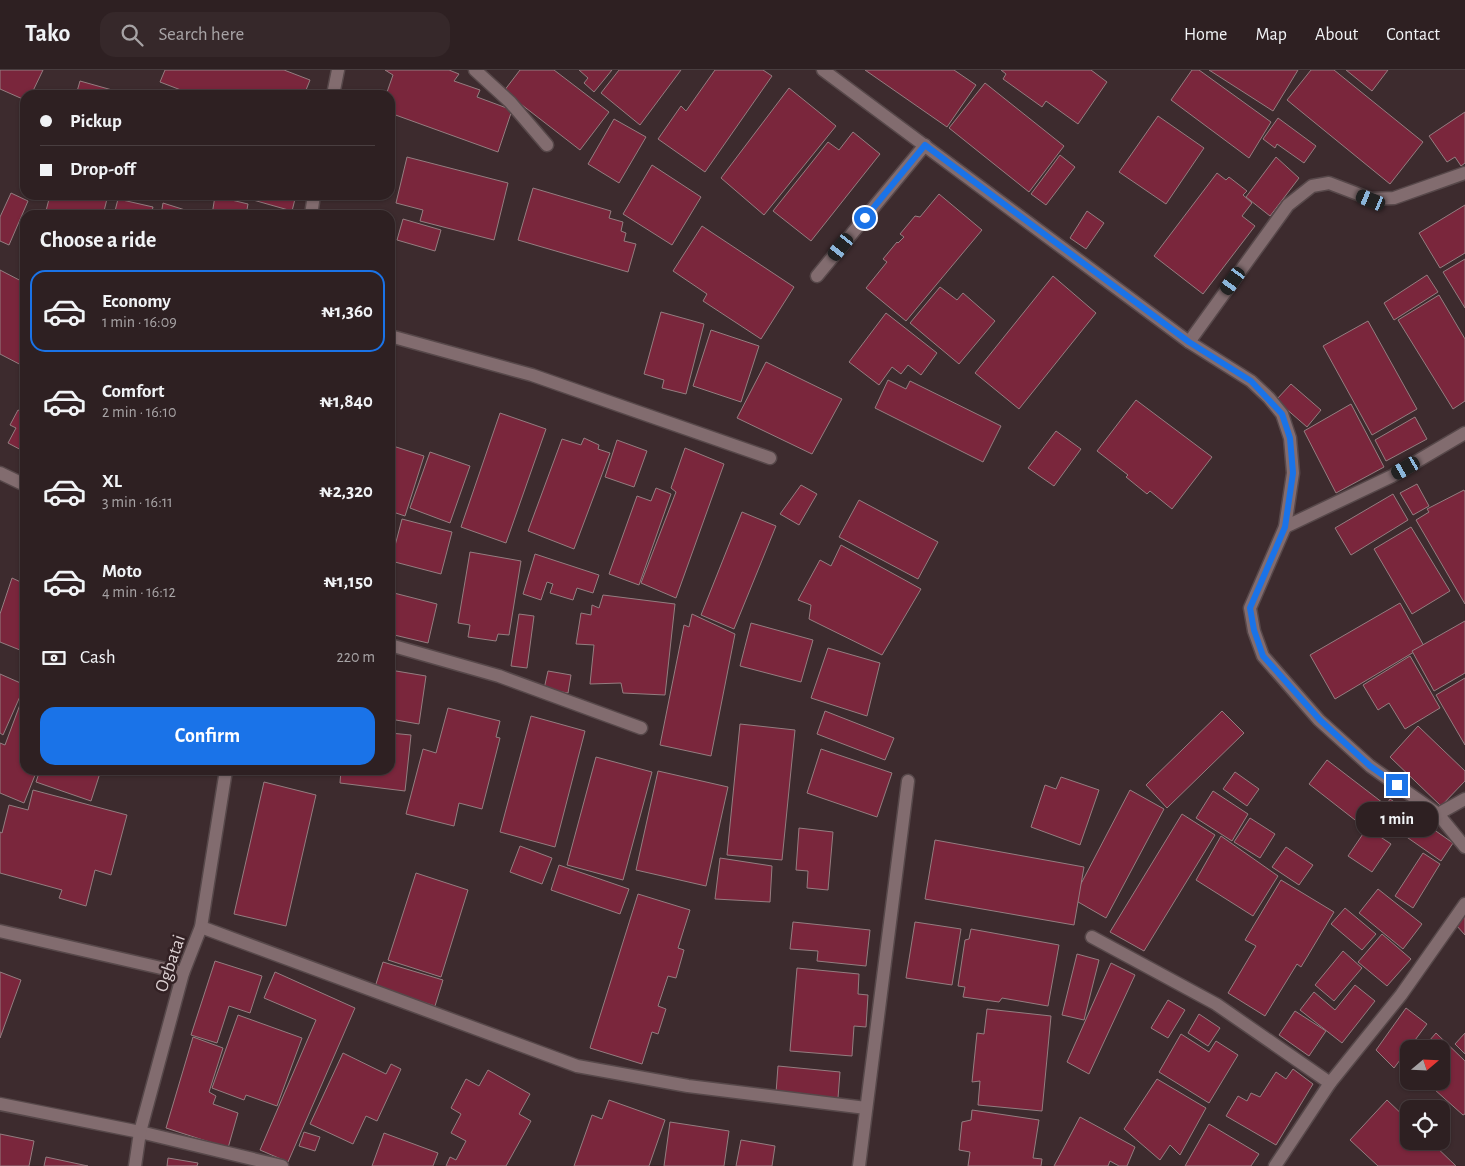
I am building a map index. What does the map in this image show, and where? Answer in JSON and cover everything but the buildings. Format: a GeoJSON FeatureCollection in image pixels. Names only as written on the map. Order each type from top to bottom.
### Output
{"type":"FeatureCollection","features":[{"type":"Feature","properties":{"kind":"street"},"geometry":{"type":"LineString","coordinates":[[334,90],[338,70]]}},
{"type":"Feature","properties":{"kind":"street"},"geometry":{"type":"LineString","coordinates":[[475,70],[510,102],[547,145]]}},
{"type":"Feature","properties":{"kind":"street"},"geometry":{"type":"LineString","coordinates":[[823,70],[1189,342],[1251,381],[1282,414],[1290,438],[1293,473],[1285,527],[1250,608],[1254,630],[1263,656],[1320,720],[1370,766],[1438,814],[1465,847]]}},
{"type":"Feature","properties":{"kind":"street"},"geometry":{"type":"LineString","coordinates":[[817,276],[925,145]]}},
{"type":"Feature","properties":{"kind":"street"},"geometry":{"type":"LineString","coordinates":[[1189,342],[1288,205],[1312,186],[1329,183],[1371,200],[1394,198],[1465,173]]}},
{"type":"Feature","properties":{"kind":"street"},"geometry":{"type":"LineString","coordinates":[[395,337],[532,375],[770,458]]}},
{"type":"Feature","properties":{"kind":"street"},"geometry":{"type":"LineString","coordinates":[[1285,527],[1392,476],[1465,433]]}},
{"type":"Feature","properties":{"kind":"street"},"geometry":{"type":"LineString","coordinates":[[0,473],[20,483]]}},
{"type":"Feature","properties":{"kind":"street"},"geometry":{"type":"LineString","coordinates":[[395,646],[499,676],[641,728]]}},
{"type":"Feature","properties":{"kind":"street","name":"Ogbatai"},"geometry":{"type":"LineString","coordinates":[[135,1166],[140,1132],[183,973],[201,927],[225,775]]}},
{"type":"Feature","properties":{"kind":"street"},"geometry":{"type":"LineString","coordinates":[[859,1166],[908,781]]}},
{"type":"Feature","properties":{"kind":"street"},"geometry":{"type":"LineString","coordinates":[[1438,814],[1465,799]]}},
{"type":"Feature","properties":{"kind":"street"},"geometry":{"type":"LineString","coordinates":[[1275,1166],[1330,1083],[1401,995],[1465,904]]}},
{"type":"Feature","properties":{"kind":"street"},"geometry":{"type":"LineString","coordinates":[[201,927],[577,1066],[688,1086],[866,1108]]}},
{"type":"Feature","properties":{"kind":"street"},"geometry":{"type":"LineString","coordinates":[[0,931],[183,973]]}},
{"type":"Feature","properties":{"kind":"street"},"geometry":{"type":"LineString","coordinates":[[1092,937],[1216,1004],[1330,1083]]}},
{"type":"Feature","properties":{"kind":"street"},"geometry":{"type":"LineString","coordinates":[[0,1104],[140,1132],[282,1166]]}},
{"type":"Feature","properties":{"kind":"route"},"geometry":{"type":"LineString","coordinates":[[865,218],[925,145],[1189,342],[1251,381],[1268,398],[1282,414],[1290,438],[1293,473],[1285,527],[1250,608],[1254,630],[1263,656],[1320,720],[1370,766],[1397,785]]}}]}
